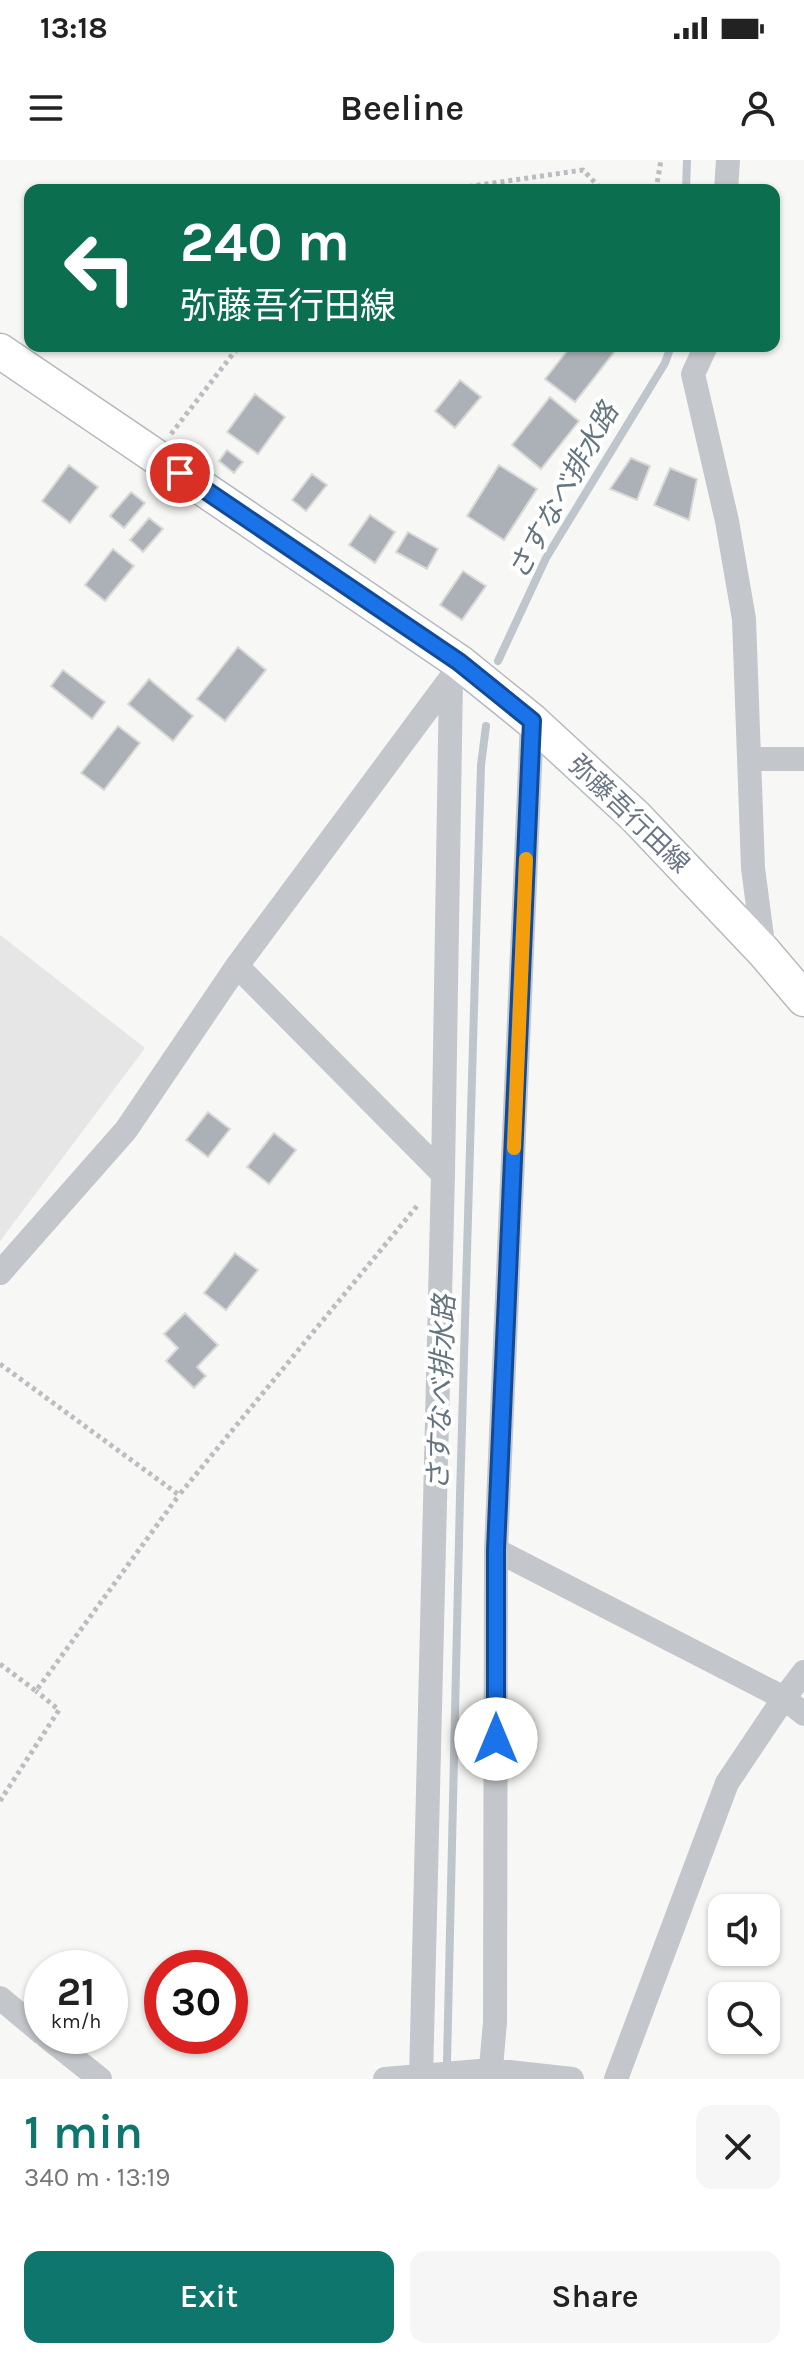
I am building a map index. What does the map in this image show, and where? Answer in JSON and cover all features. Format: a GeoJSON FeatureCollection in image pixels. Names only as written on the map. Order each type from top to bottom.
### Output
{"type":"FeatureCollection","features":[{"type":"Feature","properties":{"kind":"main road","name":"弥藤吾行田線"},"geometry":{"type":"LineString","coordinates":[[0,351],[154,456],[455,671],[532,721],[635,816],[764,952],[804,999]]}},
{"type":"Feature","properties":{"kind":"street"},"geometry":{"type":"LineString","coordinates":[[726,184],[728,160]]}},
{"type":"Feature","properties":{"kind":"street"},"geometry":{"type":"LineString","coordinates":[[703,352],[693,374],[727,521],[744,619],[753,868],[764,952]]}},
{"type":"Feature","properties":{"kind":"street"},"geometry":{"type":"LineString","coordinates":[[0,1273],[126,1130],[237,966],[455,671]]}},
{"type":"Feature","properties":{"kind":"street"},"geometry":{"type":"LineString","coordinates":[[421,2077],[455,671]]}},
{"type":"Feature","properties":{"kind":"street"},"geometry":{"type":"LineString","coordinates":[[490,2074],[495,2022],[496,1550],[532,721]]}},
{"type":"Feature","properties":{"kind":"street"},"geometry":{"type":"LineString","coordinates":[[751,759],[804,759]]}},
{"type":"Feature","properties":{"kind":"street"},"geometry":{"type":"LineString","coordinates":[[237,966],[443,1174]]}},
{"type":"Feature","properties":{"kind":"street"},"geometry":{"type":"LineString","coordinates":[[496,1550],[784,1698],[804,1714]]}},
{"type":"Feature","properties":{"kind":"street"},"geometry":{"type":"LineString","coordinates":[[616,2079],[727,1783],[804,1672]]}},
{"type":"Feature","properties":{"kind":"street"},"geometry":{"type":"LineString","coordinates":[[0,1998],[24,2018]]}},
{"type":"Feature","properties":{"kind":"street"},"geometry":{"type":"LineString","coordinates":[[69,2054],[100,2079]]}},
{"type":"Feature","properties":{"kind":"street"},"geometry":{"type":"LineString","coordinates":[[385,2079],[490,2074],[572,2079]]}},
{"type":"Feature","properties":{"kind":"path"},"geometry":{"type":"LineString","coordinates":[[657,184],[661,160]]}},
{"type":"Feature","properties":{"kind":"path"},"geometry":{"type":"LineString","coordinates":[[486,184],[583,170],[596,184]]}},
{"type":"Feature","properties":{"kind":"path"},"geometry":{"type":"LineString","coordinates":[[154,456],[234,352]]}},
{"type":"Feature","properties":{"kind":"path"},"geometry":{"type":"LineString","coordinates":[[36,1691],[179,1495],[443,1174]]}},
{"type":"Feature","properties":{"kind":"path"},"geometry":{"type":"LineString","coordinates":[[0,1364],[179,1495]]}},
{"type":"Feature","properties":{"kind":"path"},"geometry":{"type":"LineString","coordinates":[[0,1664],[59,1710],[0,1801]]}},
{"type":"Feature","properties":{"kind":"shaded area"},"geometry":{"type":"Polygon","coordinates":[[[0,935],[145,1048],[0,1241],[0,935]]]}},
{"type":"Feature","properties":{"kind":"building"},"geometry":{"type":"Polygon","coordinates":[[[566,352],[614,352],[575,402],[545,379],[566,352]]]}},
{"type":"Feature","properties":{"kind":"building"},"geometry":{"type":"Polygon","coordinates":[[[460,380],[481,397],[455,428],[435,411],[460,380]]]}},
{"type":"Feature","properties":{"kind":"building"},"geometry":{"type":"Polygon","coordinates":[[[255,394],[285,417],[258,454],[227,432],[255,394]]]}},
{"type":"Feature","properties":{"kind":"building"},"geometry":{"type":"Polygon","coordinates":[[[550,397],[579,421],[541,469],[512,445],[550,397]]]}},
{"type":"Feature","properties":{"kind":"building"},"geometry":{"type":"Polygon","coordinates":[[[227,450],[243,462],[234,473],[219,461],[227,450]]]}},
{"type":"Feature","properties":{"kind":"building"},"geometry":{"type":"Polygon","coordinates":[[[631,458],[650,466],[637,500],[610,489],[631,458]]]}},
{"type":"Feature","properties":{"kind":"building"},"geometry":{"type":"Polygon","coordinates":[[[69,465],[98,487],[70,523],[42,501],[69,465]]]}},
{"type":"Feature","properties":{"kind":"building"},"geometry":{"type":"Polygon","coordinates":[[[499,465],[537,489],[504,540],[467,516],[499,465]]]}},
{"type":"Feature","properties":{"kind":"building"},"geometry":{"type":"Polygon","coordinates":[[[670,468],[697,479],[689,520],[654,505],[670,468]]]}},
{"type":"Feature","properties":{"kind":"building"},"geometry":{"type":"Polygon","coordinates":[[[312,474],[327,485],[306,511],[292,500],[312,474]]]}},
{"type":"Feature","properties":{"kind":"building"},"geometry":{"type":"Polygon","coordinates":[[[131,492],[145,503],[124,528],[110,516],[131,492]]]}},
{"type":"Feature","properties":{"kind":"building"},"geometry":{"type":"Polygon","coordinates":[[[370,515],[395,532],[375,563],[349,545],[370,515]]]}},
{"type":"Feature","properties":{"kind":"building"},"geometry":{"type":"Polygon","coordinates":[[[149,518],[163,529],[143,552],[130,540],[149,518]]]}},
{"type":"Feature","properties":{"kind":"building"},"geometry":{"type":"Polygon","coordinates":[[[408,532],[438,549],[427,569],[396,552],[408,532]]]}},
{"type":"Feature","properties":{"kind":"building"},"geometry":{"type":"Polygon","coordinates":[[[113,549],[134,566],[105,601],[85,585],[113,549]]]}},
{"type":"Feature","properties":{"kind":"building"},"geometry":{"type":"Polygon","coordinates":[[[463,571],[486,586],[462,620],[440,605],[463,571]]]}},
{"type":"Feature","properties":{"kind":"building"},"geometry":{"type":"Polygon","coordinates":[[[238,647],[266,670],[225,721],[197,699],[238,647]]]}},
{"type":"Feature","properties":{"kind":"building"},"geometry":{"type":"Polygon","coordinates":[[[63,670],[105,702],[92,719],[51,686],[63,670]]]}},
{"type":"Feature","properties":{"kind":"building"},"geometry":{"type":"Polygon","coordinates":[[[149,679],[193,716],[173,741],[128,704],[149,679]]]}},
{"type":"Feature","properties":{"kind":"building"},"geometry":{"type":"Polygon","coordinates":[[[118,726],[140,743],[104,790],[81,773],[118,726]]]}},
{"type":"Feature","properties":{"kind":"building"},"geometry":{"type":"Polygon","coordinates":[[[208,1112],[230,1129],[208,1157],[186,1140],[208,1112]]]}},
{"type":"Feature","properties":{"kind":"building"},"geometry":{"type":"Polygon","coordinates":[[[274,1133],[296,1150],[269,1184],[247,1167],[274,1133]]]}},
{"type":"Feature","properties":{"kind":"building"},"geometry":{"type":"Polygon","coordinates":[[[235,1253],[258,1270],[226,1310],[204,1293],[235,1253]]]}},
{"type":"Feature","properties":{"kind":"building"},"geometry":{"type":"Polygon","coordinates":[[[185,1313],[218,1345],[197,1367],[206,1376],[194,1388],[166,1361],[178,1348],[164,1334],[185,1313]]]}},
{"type":"Feature","properties":{"kind":"waterway","name":"さすなべ排水路"},"geometry":{"type":"LineString","coordinates":[[686,184],[687,160]]}},
{"type":"Feature","properties":{"kind":"waterway","name":"さすなべ排水路"},"geometry":{"type":"LineString","coordinates":[[498,661],[546,558],[669,352]]}},
{"type":"Feature","properties":{"kind":"waterway","name":"さすなべ排水路"},"geometry":{"type":"LineString","coordinates":[[447,2062],[481,765],[486,726]]}},
{"type":"Feature","properties":{"kind":"slow traffic"},"geometry":{"type":"LineString","coordinates":[[514,1148],[526,859]]}},
{"type":"Feature","properties":{"kind":"route"},"geometry":{"type":"LineString","coordinates":[[180,473],[459,662],[532,721],[496,1550],[496,1739]]}}]}
